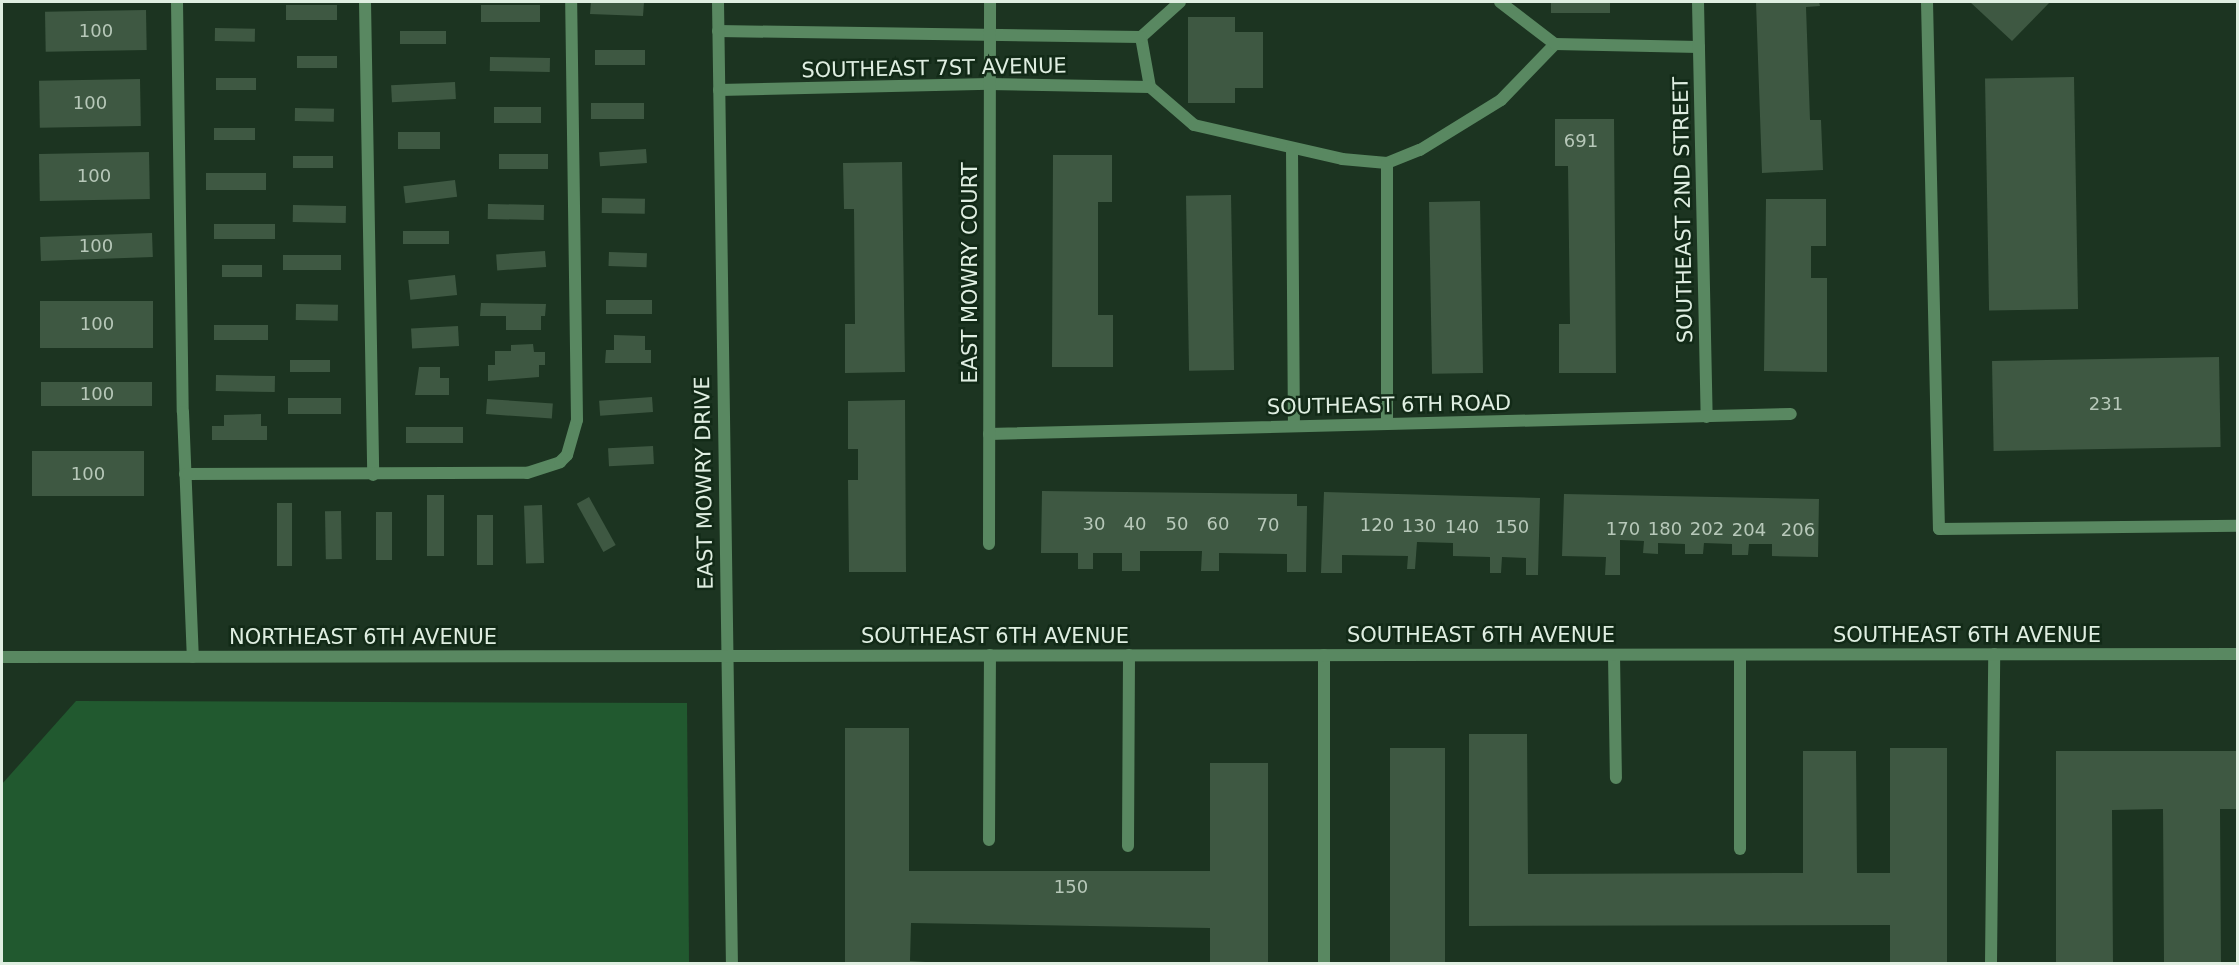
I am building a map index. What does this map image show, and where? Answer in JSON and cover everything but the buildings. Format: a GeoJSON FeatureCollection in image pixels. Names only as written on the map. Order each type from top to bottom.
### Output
{"type":"FeatureCollection","features":[{"type":"Feature","properties":{"kind":"street"},"geometry":{"type":"LineString","coordinates":[[177,2],[185,474],[193,657]]}},
{"type":"Feature","properties":{"kind":"street"},"geometry":{"type":"LineString","coordinates":[[365,2],[373,475]]}},
{"type":"Feature","properties":{"kind":"street"},"geometry":{"type":"LineString","coordinates":[[185,474],[527,473],[560,462],[572,445],[576,420],[571,2]]}},
{"type":"Feature","properties":{"kind":"street","name":"EAST MOWRY DRIVE"},"geometry":{"type":"LineString","coordinates":[[718,2],[725,655],[732,963]]}},
{"type":"Feature","properties":{"kind":"street","name":"EAST MOWRY COURT"},"geometry":{"type":"LineString","coordinates":[[989,544],[990,2]]}},
{"type":"Feature","properties":{"kind":"street"},"geometry":{"type":"LineString","coordinates":[[1180,2],[1141,36],[1150,87],[1194,125],[1292,149],[1387,163],[1420,150],[1501,100],[1555,44]]}},
{"type":"Feature","properties":{"kind":"street"},"geometry":{"type":"LineString","coordinates":[[1500,2],[1555,44],[1699,47]]}},
{"type":"Feature","properties":{"kind":"street","name":"SOUTHEAST 2ND STREET"},"geometry":{"type":"LineString","coordinates":[[1698,2],[1707,417]]}},
{"type":"Feature","properties":{"kind":"street"},"geometry":{"type":"LineString","coordinates":[[1927,2],[1940,529],[2238,526]]}},
{"type":"Feature","properties":{"kind":"street","name":"SOUTHEAST 7ST AVENUE"},"geometry":{"type":"LineString","coordinates":[[718,31],[1141,36]]}},
{"type":"Feature","properties":{"kind":"street","name":"SOUTHEAST 7ST AVENUE"},"geometry":{"type":"LineString","coordinates":[[719,90],[989,84],[1150,87]]}},
{"type":"Feature","properties":{"kind":"street"},"geometry":{"type":"LineString","coordinates":[[1292,149],[1294,426]]}},
{"type":"Feature","properties":{"kind":"street"},"geometry":{"type":"LineString","coordinates":[[1387,163],[1387,424]]}},
{"type":"Feature","properties":{"kind":"street","name":"SOUTHEAST 6TH ROAD"},"geometry":{"type":"LineString","coordinates":[[989,434],[1791,414]]}},
{"type":"Feature","properties":{"kind":"street"},"geometry":{"type":"LineString","coordinates":[[1991,963],[1994,654]]}},
{"type":"Feature","properties":{"kind":"street","name":"SOUTHEAST 6TH AVENUE"},"geometry":{"type":"LineString","coordinates":[[725,655],[2238,654]]}},
{"type":"Feature","properties":{"kind":"street","name":"NORTHEAST 6TH AVENUE"},"geometry":{"type":"LineString","coordinates":[[2,657],[725,655]]}},
{"type":"Feature","properties":{"kind":"street"},"geometry":{"type":"LineString","coordinates":[[989,840],[990,655]]}},
{"type":"Feature","properties":{"kind":"street"},"geometry":{"type":"LineString","coordinates":[[1128,846],[1129,655]]}},
{"type":"Feature","properties":{"kind":"street"},"geometry":{"type":"LineString","coordinates":[[1324,655],[1324,963]]}},
{"type":"Feature","properties":{"kind":"street"},"geometry":{"type":"LineString","coordinates":[[1614,655],[1616,778]]}},
{"type":"Feature","properties":{"kind":"street"},"geometry":{"type":"LineString","coordinates":[[1740,655],[1740,849]]}},
{"type":"Feature","properties":{"kind":"green space"},"geometry":{"type":"Polygon","coordinates":[[[76,701],[687,703],[689,963],[2,963],[2,784],[76,701]]]}}]}
